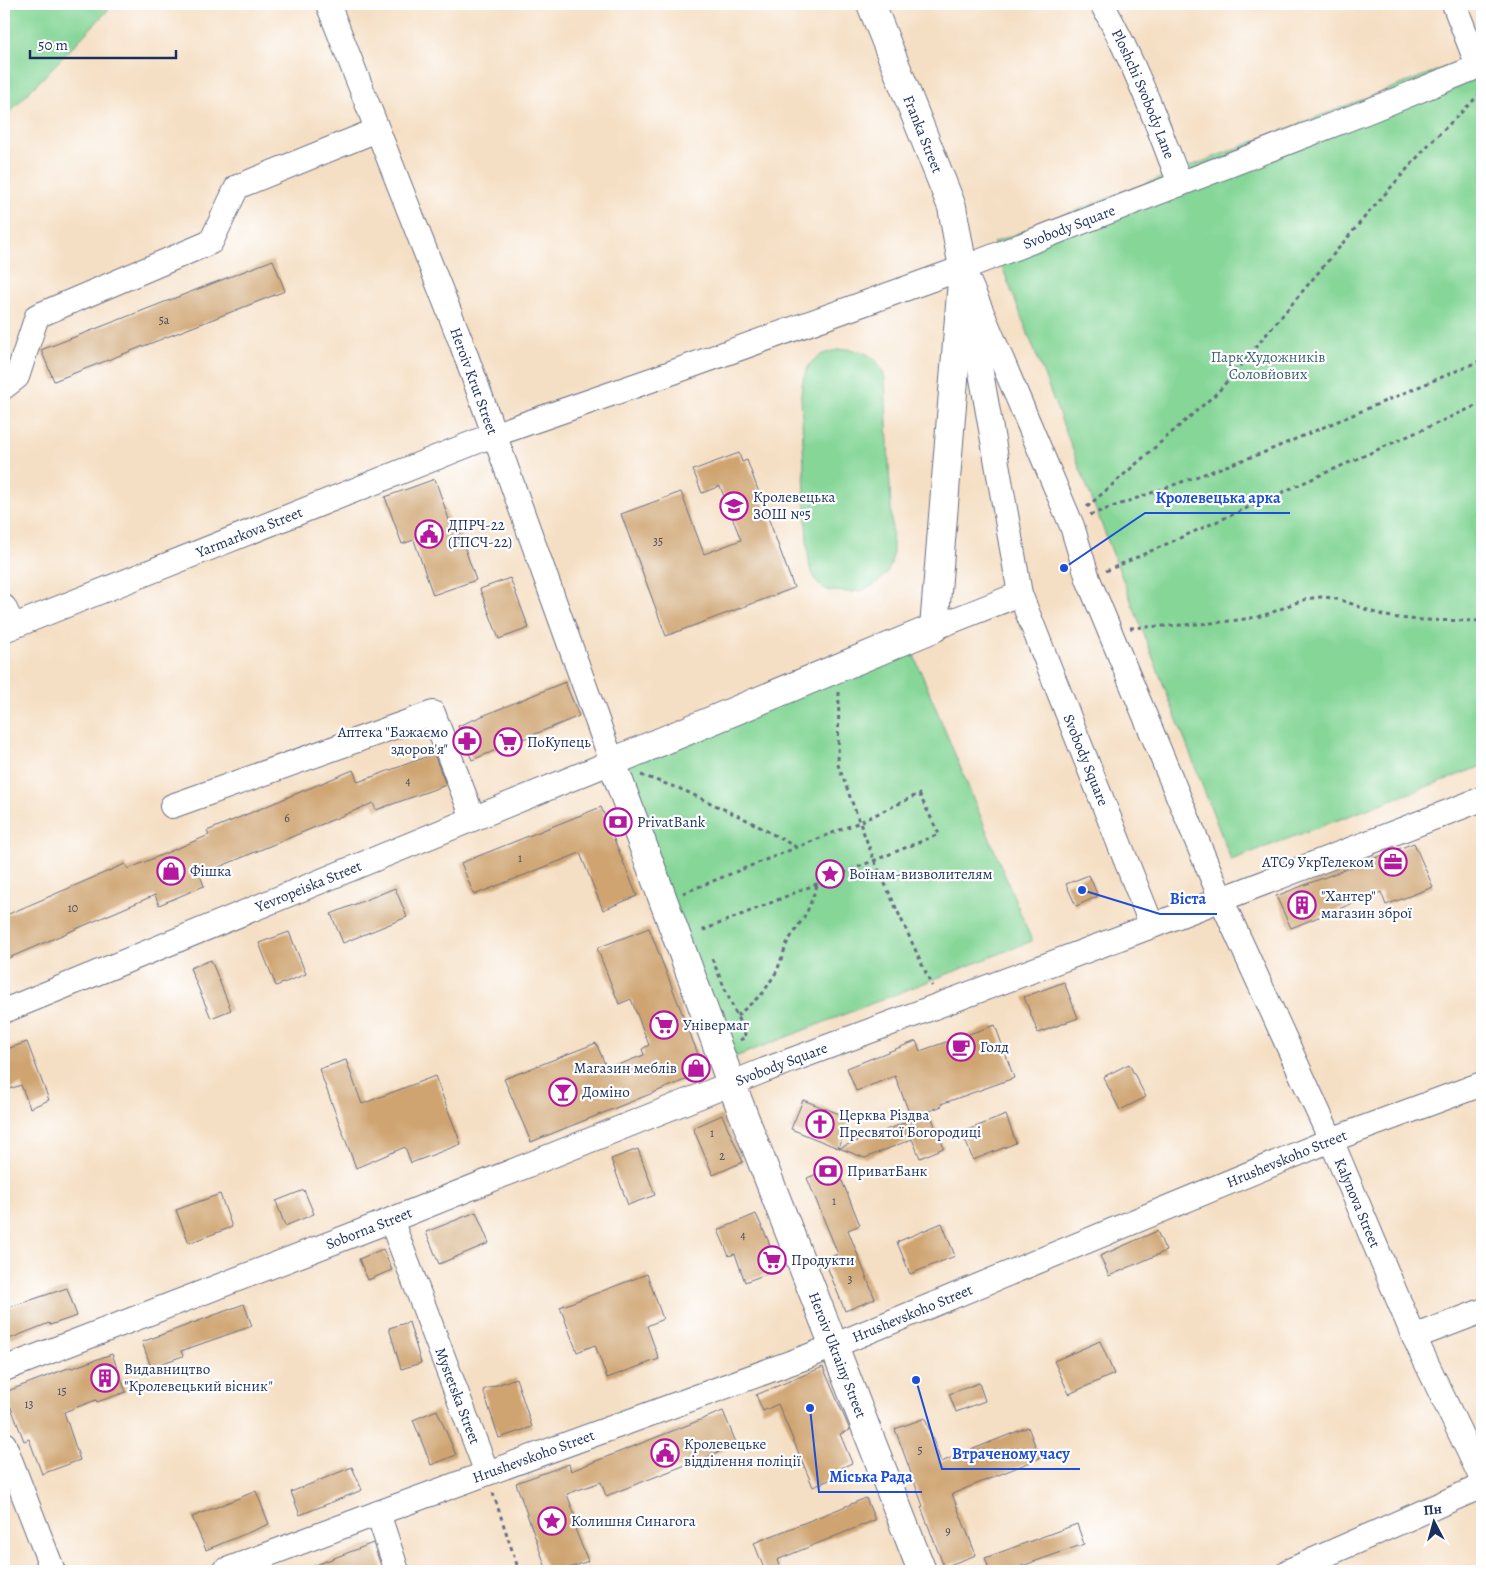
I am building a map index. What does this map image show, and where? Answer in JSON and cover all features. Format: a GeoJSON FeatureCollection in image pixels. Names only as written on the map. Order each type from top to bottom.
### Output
{"type":"FeatureCollection","features":[{"type":"Feature","properties":{"kind":"main road","name":"Franka Street"},"geometry":{"type":"LineString","coordinates":[[871,4],[952,207],[963,268],[934,628]]}},
{"type":"Feature","properties":{"kind":"main road"},"geometry":{"type":"LineString","coordinates":[[612,762],[934,628]]}},
{"type":"Feature","properties":{"kind":"main road","name":"Svobody Square"},"geometry":{"type":"LineString","coordinates":[[612,762],[731,1083]]}},
{"type":"Feature","properties":{"kind":"main road","name":"Heroiv Ukrainy Street"},"geometry":{"type":"LineString","coordinates":[[731,1083],[922,1571]]}},
{"type":"Feature","properties":{"kind":"street","name":"Heroiv Krut Street"},"geometry":{"type":"LineString","coordinates":[[328,4],[461,342],[612,762]]}},
{"type":"Feature","properties":{"kind":"street","name":"Ploshchi Svobody Lane"},"geometry":{"type":"LineString","coordinates":[[1102,4],[1117,31],[1159,129],[1180,184]]}},
{"type":"Feature","properties":{"kind":"street"},"geometry":{"type":"LineString","coordinates":[[1454,4],[1480,65]]}},
{"type":"Feature","properties":{"kind":"street","name":"Svobody Square"},"geometry":{"type":"LineString","coordinates":[[1152,926],[1020,594],[963,268],[1366,112],[1480,65]]}},
{"type":"Feature","properties":{"kind":"street"},"geometry":{"type":"LineString","coordinates":[[4,387],[18,377],[37,316],[211,242],[237,187],[377,130]]}},
{"type":"Feature","properties":{"kind":"street","name":"Yarmarkova Street"},"geometry":{"type":"LineString","coordinates":[[7,621],[493,435],[963,268]]}},
{"type":"Feature","properties":{"kind":"street","name":"Kalynova Street"},"geometry":{"type":"LineString","coordinates":[[963,268],[1070,522],[1088,579],[1221,899],[1331,1140],[1414,1337],[1482,1479]]}},
{"type":"Feature","properties":{"kind":"street"},"geometry":{"type":"LineString","coordinates":[[934,628],[1020,594]]}},
{"type":"Feature","properties":{"kind":"street"},"geometry":{"type":"LineString","coordinates":[[172,806],[433,713],[473,818]]}},
{"type":"Feature","properties":{"kind":"street","name":"Yevropeiska Street"},"geometry":{"type":"LineString","coordinates":[[4,1011],[612,762]]}},
{"type":"Feature","properties":{"kind":"street","name":"Svobody Square"},"geometry":{"type":"LineString","coordinates":[[731,1083],[1152,926],[1482,799]]}},
{"type":"Feature","properties":{"kind":"street","name":"Soborna Street"},"geometry":{"type":"LineString","coordinates":[[4,1369],[392,1220],[731,1083]]}},
{"type":"Feature","properties":{"kind":"street","name":"Hrushevskoho Street"},"geometry":{"type":"LineString","coordinates":[[224,1571],[833,1346],[1331,1140],[1482,1084]]}},
{"type":"Feature","properties":{"kind":"street","name":"Mystetska Street"},"geometry":{"type":"LineString","coordinates":[[392,1220],[487,1473]]}},
{"type":"Feature","properties":{"kind":"street"},"geometry":{"type":"LineString","coordinates":[[1414,1337],[1482,1311]]}},
{"type":"Feature","properties":{"kind":"street"},"geometry":{"type":"LineString","coordinates":[[4,1444],[53,1571]]}},
{"type":"Feature","properties":{"kind":"street"},"geometry":{"type":"LineString","coordinates":[[1288,1571],[1482,1486]]}},
{"type":"Feature","properties":{"kind":"street"},"geometry":{"type":"LineString","coordinates":[[378,1513],[397,1571]]}},
{"type":"Feature","properties":{"kind":"path"},"geometry":{"type":"LineString","coordinates":[[1070,522],[1218,392],[1423,151],[1482,92]]}},
{"type":"Feature","properties":{"kind":"path"},"geometry":{"type":"LineString","coordinates":[[1070,522],[1265,452],[1482,360]]}},
{"type":"Feature","properties":{"kind":"path"},"geometry":{"type":"LineString","coordinates":[[1088,579],[1482,403]]}},
{"type":"Feature","properties":{"kind":"path"},"geometry":{"type":"LineString","coordinates":[[1110,630],[1178,626],[1256,617],[1274,612],[1299,601],[1322,597],[1347,602],[1384,615],[1482,621]]}},
{"type":"Feature","properties":{"kind":"path"},"geometry":{"type":"LineString","coordinates":[[838,668],[838,765],[874,860],[941,1005]]}},
{"type":"Feature","properties":{"kind":"path"},"geometry":{"type":"LineString","coordinates":[[612,762],[630,771],[683,790],[749,821],[797,848]]}},
{"type":"Feature","properties":{"kind":"path"},"geometry":{"type":"LineString","coordinates":[[664,900],[860,822],[919,794],[939,834],[679,940]]}},
{"type":"Feature","properties":{"kind":"path"},"geometry":{"type":"LineString","coordinates":[[737,1016],[763,994],[777,971],[788,942],[807,912],[818,884]]}},
{"type":"Feature","properties":{"kind":"path"},"geometry":{"type":"LineString","coordinates":[[487,1473],[519,1571]]}},
{"type":"Feature","properties":{"kind":"green space"},"geometry":{"type":"Polygon","coordinates":[[[4,4],[109,4],[112,6],[4,118],[4,4]]]}},
{"type":"Feature","properties":{"kind":"green space","name":"Парк Художників Соловйових"},"geometry":{"type":"Polygon","coordinates":[[[1482,53],[1482,766],[1231,860],[993,243],[1482,53]]]}},
{"type":"Feature","properties":{"kind":"green space"},"geometry":{"type":"Polygon","coordinates":[[[847,349],[872,357],[880,366],[885,379],[893,552],[887,573],[875,585],[860,591],[850,592],[829,591],[819,585],[810,569],[807,544],[801,395],[805,375],[813,361],[827,353],[847,349]]]}},
{"type":"Feature","properties":{"kind":"green space"},"geometry":{"type":"Polygon","coordinates":[[[911,648],[1032,941],[730,1059],[620,766],[911,648]]]}},
{"type":"Feature","properties":{"kind":"building"},"geometry":{"type":"Polygon","coordinates":[[[273,260],[285,291],[54,381],[41,350],[273,260]]]}},
{"type":"Feature","properties":{"kind":"building"},"geometry":{"type":"Polygon","coordinates":[[[739,453],[742,462],[747,460],[794,588],[666,636],[621,514],[681,492],[704,554],[741,540],[720,486],[702,493],[693,470],[739,453]]]}},
{"type":"Feature","properties":{"kind":"building","name":"ДПРЧ-22 (ГПСЧ-22)"},"geometry":{"type":"Polygon","coordinates":[[[435,479],[452,528],[457,526],[476,580],[433,595],[414,540],[402,544],[385,497],[435,479]]]}},
{"type":"Feature","properties":{"kind":"building"},"geometry":{"type":"Polygon","coordinates":[[[510,578],[529,628],[499,639],[480,589],[510,578]]]}},
{"type":"Feature","properties":{"kind":"building"},"geometry":{"type":"Polygon","coordinates":[[[565,682],[579,716],[472,760],[458,726],[565,682]]]}},
{"type":"Feature","properties":{"kind":"building"},"geometry":{"type":"Polygon","coordinates":[[[434,754],[446,785],[376,810],[373,803],[200,875],[204,886],[159,905],[155,895],[4,960],[4,916],[125,864],[128,869],[209,835],[207,831],[353,770],[358,782],[434,754]]]}},
{"type":"Feature","properties":{"kind":"building"},"geometry":{"type":"Polygon","coordinates":[[[601,807],[637,896],[603,910],[580,853],[474,895],[461,863],[601,807]]]}},
{"type":"Feature","properties":{"kind":"building","name":"АТС9 УкрТелеком"},"geometry":{"type":"Polygon","coordinates":[[[1414,843],[1433,887],[1386,905],[1381,892],[1291,928],[1276,896],[1414,843]]]}},
{"type":"Feature","properties":{"kind":"building"},"geometry":{"type":"Polygon","coordinates":[[[1089,875],[1098,896],[1076,906],[1066,884],[1089,875]]]}},
{"type":"Feature","properties":{"kind":"building"},"geometry":{"type":"Polygon","coordinates":[[[395,888],[407,917],[343,943],[331,914],[395,888]]]}},
{"type":"Feature","properties":{"kind":"building"},"geometry":{"type":"Polygon","coordinates":[[[649,928],[705,1072],[531,1142],[504,1079],[596,1043],[607,1069],[644,1055],[642,1049],[649,1045],[631,999],[619,1004],[597,948],[649,928]]]}},
{"type":"Feature","properties":{"kind":"building"},"geometry":{"type":"Polygon","coordinates":[[[289,932],[306,974],[276,986],[259,943],[289,932]]]}},
{"type":"Feature","properties":{"kind":"building"},"geometry":{"type":"Polygon","coordinates":[[[211,960],[231,1010],[211,1018],[190,968],[211,960]]]}},
{"type":"Feature","properties":{"kind":"building"},"geometry":{"type":"Polygon","coordinates":[[[1064,982],[1078,1018],[1038,1033],[1024,997],[1064,982]]]}},
{"type":"Feature","properties":{"kind":"building"},"geometry":{"type":"Polygon","coordinates":[[[995,1025],[1014,1078],[941,1104],[942,1106],[929,1111],[944,1148],[920,1158],[912,1139],[865,1158],[839,1148],[912,1120],[895,1076],[856,1091],[847,1068],[916,1041],[920,1051],[995,1025]]]}},
{"type":"Feature","properties":{"kind":"building"},"geometry":{"type":"Polygon","coordinates":[[[27,1042],[49,1100],[30,1108],[21,1085],[4,1091],[4,1050],[27,1042]]]}},
{"type":"Feature","properties":{"kind":"building"},"geometry":{"type":"Polygon","coordinates":[[[346,1060],[362,1104],[435,1076],[461,1144],[411,1163],[405,1147],[356,1168],[319,1069],[346,1060]]]}},
{"type":"Feature","properties":{"kind":"building"},"geometry":{"type":"Polygon","coordinates":[[[1129,1064],[1146,1097],[1120,1110],[1103,1077],[1129,1064]]]}},
{"type":"Feature","properties":{"kind":"building","name":"Церква Різдва Пресвятої Богородиці"},"geometry":{"type":"Polygon","coordinates":[[[803,1100],[850,1118],[838,1148],[791,1129],[803,1100]]]}},
{"type":"Feature","properties":{"kind":"building"},"geometry":{"type":"Polygon","coordinates":[[[722,1115],[743,1162],[713,1175],[693,1128],[722,1115]]]}},
{"type":"Feature","properties":{"kind":"building"},"geometry":{"type":"Polygon","coordinates":[[[1006,1115],[1016,1143],[973,1160],[962,1132],[1006,1115]]]}},
{"type":"Feature","properties":{"kind":"building"},"geometry":{"type":"Polygon","coordinates":[[[638,1149],[655,1195],[628,1205],[611,1159],[638,1149]]]}},
{"type":"Feature","properties":{"kind":"building"},"geometry":{"type":"Polygon","coordinates":[[[836,1166],[860,1225],[848,1230],[875,1299],[845,1311],[824,1259],[838,1254],[807,1178],[836,1166]]]}},
{"type":"Feature","properties":{"kind":"building"},"geometry":{"type":"Polygon","coordinates":[[[304,1190],[314,1214],[285,1226],[276,1201],[304,1190]]]}},
{"type":"Feature","properties":{"kind":"building"},"geometry":{"type":"Polygon","coordinates":[[[220,1194],[232,1227],[189,1243],[176,1210],[220,1194]]]}},
{"type":"Feature","properties":{"kind":"building"},"geometry":{"type":"Polygon","coordinates":[[[476,1212],[489,1243],[439,1264],[426,1232],[476,1212]]]}},
{"type":"Feature","properties":{"kind":"building"},"geometry":{"type":"Polygon","coordinates":[[[756,1214],[768,1240],[777,1270],[745,1282],[735,1254],[729,1256],[718,1230],[756,1214]]]}},
{"type":"Feature","properties":{"kind":"building"},"geometry":{"type":"Polygon","coordinates":[[[942,1223],[955,1256],[910,1274],[897,1242],[942,1223]]]}},
{"type":"Feature","properties":{"kind":"building"},"geometry":{"type":"Polygon","coordinates":[[[1157,1231],[1166,1251],[1109,1276],[1100,1256],[1157,1231]]]}},
{"type":"Feature","properties":{"kind":"building"},"geometry":{"type":"Polygon","coordinates":[[[383,1249],[392,1270],[368,1280],[359,1259],[383,1249]]]}},
{"type":"Feature","properties":{"kind":"building"},"geometry":{"type":"Polygon","coordinates":[[[647,1274],[663,1319],[647,1326],[659,1359],[607,1378],[595,1345],[577,1352],[560,1307],[647,1274]]]}},
{"type":"Feature","properties":{"kind":"building"},"geometry":{"type":"Polygon","coordinates":[[[67,1288],[77,1316],[50,1325],[49,1323],[4,1341],[4,1309],[67,1288]]]}},
{"type":"Feature","properties":{"kind":"building"},"geometry":{"type":"Polygon","coordinates":[[[244,1304],[252,1326],[181,1351],[183,1356],[151,1367],[142,1342],[244,1304]]]}},
{"type":"Feature","properties":{"kind":"building"},"geometry":{"type":"Polygon","coordinates":[[[409,1322],[421,1363],[401,1369],[389,1328],[409,1322]]]}},
{"type":"Feature","properties":{"kind":"building"},"geometry":{"type":"Polygon","coordinates":[[[1100,1341],[1114,1374],[1069,1394],[1054,1361],[1100,1341]]]}},
{"type":"Feature","properties":{"kind":"building"},"geometry":{"type":"Polygon","coordinates":[[[112,1354],[126,1392],[97,1402],[96,1400],[64,1412],[80,1460],[42,1474],[29,1439],[24,1441],[5,1392],[112,1354]]]}},
{"type":"Feature","properties":{"kind":"building"},"geometry":{"type":"Polygon","coordinates":[[[823,1367],[850,1430],[840,1434],[852,1463],[841,1468],[843,1474],[813,1487],[778,1404],[763,1411],[756,1395],[823,1367]]]}},
{"type":"Feature","properties":{"kind":"building"},"geometry":{"type":"Polygon","coordinates":[[[516,1378],[532,1427],[499,1438],[483,1390],[516,1378]]]}},
{"type":"Feature","properties":{"kind":"building"},"geometry":{"type":"Polygon","coordinates":[[[979,1383],[985,1401],[956,1412],[949,1394],[979,1383]]]}},
{"type":"Feature","properties":{"kind":"building"},"geometry":{"type":"Polygon","coordinates":[[[437,1410],[456,1455],[431,1465],[413,1420],[437,1410]]]}},
{"type":"Feature","properties":{"kind":"building"},"geometry":{"type":"Polygon","coordinates":[[[723,1411],[737,1445],[606,1496],[601,1482],[567,1494],[579,1527],[575,1529],[588,1561],[562,1571],[547,1571],[516,1483],[569,1464],[571,1471],[723,1411]]]}},
{"type":"Feature","properties":{"kind":"building"},"geometry":{"type":"Polygon","coordinates":[[[925,1418],[941,1462],[1028,1427],[1040,1458],[952,1494],[976,1555],[944,1567],[921,1507],[923,1506],[895,1429],[925,1418]]]}},
{"type":"Feature","properties":{"kind":"building"},"geometry":{"type":"Polygon","coordinates":[[[352,1467],[362,1490],[300,1515],[291,1492],[352,1467]]]}},
{"type":"Feature","properties":{"kind":"building"},"geometry":{"type":"Polygon","coordinates":[[[256,1491],[269,1524],[206,1550],[192,1517],[256,1491]]]}},
{"type":"Feature","properties":{"kind":"building"},"geometry":{"type":"Polygon","coordinates":[[[866,1498],[875,1520],[777,1560],[781,1571],[765,1571],[754,1543],[866,1498]]]}},
{"type":"Feature","properties":{"kind":"building"},"geometry":{"type":"Polygon","coordinates":[[[1077,1524],[1084,1544],[1008,1571],[990,1571],[985,1558],[1077,1524]]]}},
{"type":"Feature","properties":{"kind":"building"},"geometry":{"type":"Polygon","coordinates":[[[373,1543],[383,1571],[303,1571],[303,1570],[373,1543]]]}},
{"type":"Feature","properties":{"kind":"place","name":"Кролевецька ЗОШ №5"},"geometry":{"type":"Point","coordinates":[734,506]}},
{"type":"Feature","properties":{"kind":"place","name":"ДПРЧ-22 (ГПСЧ-22)"},"geometry":{"type":"Point","coordinates":[429,534]}},
{"type":"Feature","properties":{"kind":"place","name":"Кролевецька арка"},"geometry":{"type":"Point","coordinates":[1064,568]}},
{"type":"Feature","properties":{"kind":"place","name":"Аптека \"Бажаємо здоров'я\""},"geometry":{"type":"Point","coordinates":[467,741]}},
{"type":"Feature","properties":{"kind":"place","name":"ПоКупець"},"geometry":{"type":"Point","coordinates":[508,742]}},
{"type":"Feature","properties":{"kind":"place","name":"PrivatBank"},"geometry":{"type":"Point","coordinates":[618,822]}},
{"type":"Feature","properties":{"kind":"place","name":"АТС9 УкрТелеком"},"geometry":{"type":"Point","coordinates":[1393,862]}},
{"type":"Feature","properties":{"kind":"place","name":"Фішка"},"geometry":{"type":"Point","coordinates":[171,871]}},
{"type":"Feature","properties":{"kind":"place","name":"Воїнам-визволителям"},"geometry":{"type":"Point","coordinates":[830,874]}},
{"type":"Feature","properties":{"kind":"place","name":"Віста"},"geometry":{"type":"Point","coordinates":[1082,890]}},
{"type":"Feature","properties":{"kind":"place","name":"\"Хантер\" магазин зброї"},"geometry":{"type":"Point","coordinates":[1302,905]}},
{"type":"Feature","properties":{"kind":"place","name":"Універмаг"},"geometry":{"type":"Point","coordinates":[664,1025]}},
{"type":"Feature","properties":{"kind":"place","name":"Голд"},"geometry":{"type":"Point","coordinates":[961,1047]}},
{"type":"Feature","properties":{"kind":"place","name":"Магазин меблів"},"geometry":{"type":"Point","coordinates":[696,1068]}},
{"type":"Feature","properties":{"kind":"place","name":"Доміно"},"geometry":{"type":"Point","coordinates":[563,1092]}},
{"type":"Feature","properties":{"kind":"place","name":"Церква Різдва Пресвятої Богородиці"},"geometry":{"type":"Point","coordinates":[820,1124]}},
{"type":"Feature","properties":{"kind":"place","name":"ПриватБанк"},"geometry":{"type":"Point","coordinates":[828,1171]}},
{"type":"Feature","properties":{"kind":"place","name":"Продукти"},"geometry":{"type":"Point","coordinates":[772,1260]}},
{"type":"Feature","properties":{"kind":"place","name":"Видавництво \"Кролевецький вісник\""},"geometry":{"type":"Point","coordinates":[105,1378]}},
{"type":"Feature","properties":{"kind":"place","name":"Втраченому часу"},"geometry":{"type":"Point","coordinates":[916,1380]}},
{"type":"Feature","properties":{"kind":"place","name":"Міська Рада"},"geometry":{"type":"Point","coordinates":[810,1408]}},
{"type":"Feature","properties":{"kind":"place","name":"Кролевецьке відділення поліції"},"geometry":{"type":"Point","coordinates":[665,1453]}},
{"type":"Feature","properties":{"kind":"place","name":"Колишня Синагога"},"geometry":{"type":"Point","coordinates":[552,1521]}}]}
